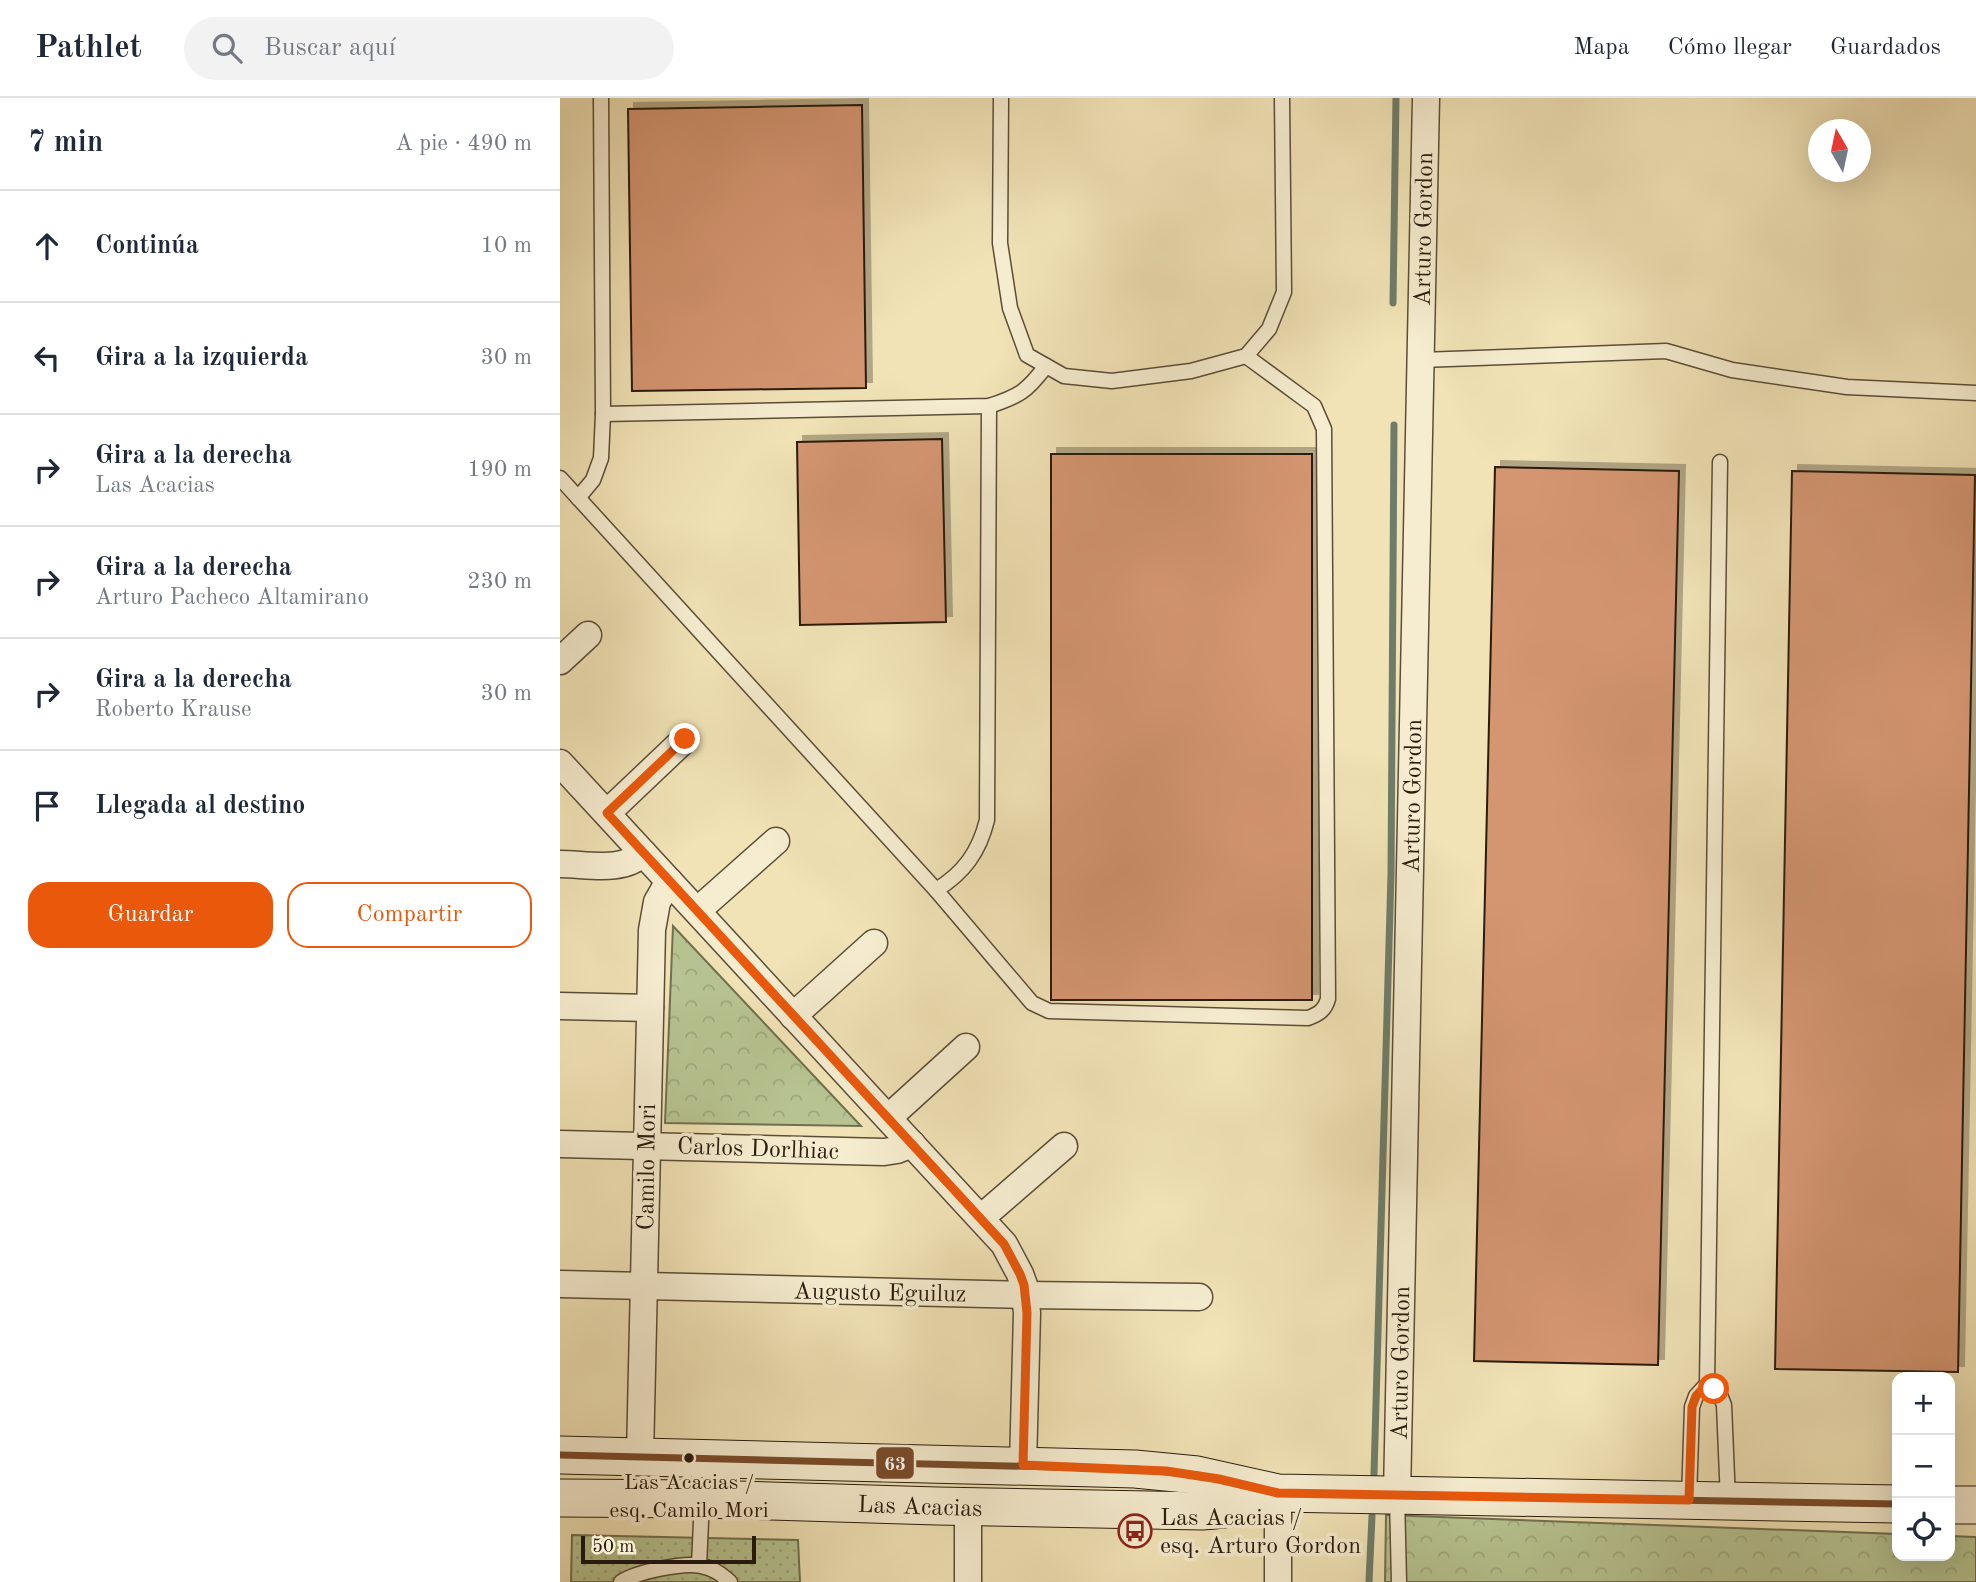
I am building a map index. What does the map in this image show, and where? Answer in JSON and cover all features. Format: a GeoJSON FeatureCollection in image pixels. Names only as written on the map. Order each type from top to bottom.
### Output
{"type":"FeatureCollection","features":[{"type":"Feature","properties":{"kind":"main road","name":"Las Acacias"},"geometry":{"type":"LineString","coordinates":[[565,1455],[1135,1469],[1197,1475],[1278,1493],[1892,1504]]}},
{"type":"Feature","properties":{"kind":"main road"},"geometry":{"type":"LineString","coordinates":[[564,1498],[561,1476],[565,1455]]}},
{"type":"Feature","properties":{"kind":"main road"},"geometry":{"type":"LineString","coordinates":[[1133,1511],[1138,1504],[1141,1488],[1135,1469]]}},
{"type":"Feature","properties":{"kind":"main road","name":"Las Acacias"},"geometry":{"type":"LineString","coordinates":[[564,1498],[1220,1511],[1242,1507],[1278,1493]]}},
{"type":"Feature","properties":{"kind":"main road"},"geometry":{"type":"LineString","coordinates":[[1955,1505],[1976,1505]]}},
{"type":"Feature","properties":{"kind":"street","name":"Arturo Gordon"},"geometry":{"type":"LineString","coordinates":[[1397,1495],[1426,98]]}},
{"type":"Feature","properties":{"kind":"street"},"geometry":{"type":"LineString","coordinates":[[560,661],[588,635]]}},
{"type":"Feature","properties":{"kind":"street"},"geometry":{"type":"LineString","coordinates":[[607,813],[685,739]]}},
{"type":"Feature","properties":{"kind":"street"},"geometry":{"type":"LineString","coordinates":[[560,762],[1004,1244],[1020,1274],[1027,1313],[1023,1465]]}},
{"type":"Feature","properties":{"kind":"street"},"geometry":{"type":"LineString","coordinates":[[697,911],[776,841]]}},
{"type":"Feature","properties":{"kind":"street"},"geometry":{"type":"LineString","coordinates":[[560,864],[618,865],[630,863],[643,853]]}},
{"type":"Feature","properties":{"kind":"street","name":"Camilo Mori"},"geometry":{"type":"LineString","coordinates":[[640,1457],[653,916],[669,881]]}},
{"type":"Feature","properties":{"kind":"street"},"geometry":{"type":"LineString","coordinates":[[793,1016],[874,943]]}},
{"type":"Feature","properties":{"kind":"street"},"geometry":{"type":"LineString","coordinates":[[560,1006],[650,1008]]}},
{"type":"Feature","properties":{"kind":"street"},"geometry":{"type":"LineString","coordinates":[[888,1118],[966,1047]]}},
{"type":"Feature","properties":{"kind":"street","name":"Carlos Dorlhiac"},"geometry":{"type":"LineString","coordinates":[[560,1143],[884,1152],[912,1144]]}},
{"type":"Feature","properties":{"kind":"street"},"geometry":{"type":"LineString","coordinates":[[981,1218],[1064,1146]]}},
{"type":"Feature","properties":{"kind":"street","name":"Augusto Eguiluz"},"geometry":{"type":"LineString","coordinates":[[560,1284],[1199,1297]]}},
{"type":"Feature","properties":{"kind":"street"},"geometry":{"type":"LineString","coordinates":[[1278,1493],[1278,1582]]}},
{"type":"Feature","properties":{"kind":"street"},"geometry":{"type":"LineString","coordinates":[[968,1507],[968,1582]]}},
{"type":"Feature","properties":{"kind":"lane"},"geometry":{"type":"LineString","coordinates":[[578,498],[593,480],[601,458],[601,98]]}},
{"type":"Feature","properties":{"kind":"lane"},"geometry":{"type":"LineString","coordinates":[[1002,98],[1000,243],[1010,308],[1027,355],[1064,376],[1112,381],[1191,371],[1246,356],[1269,329],[1284,292],[1282,98]]}},
{"type":"Feature","properties":{"kind":"lane"},"geometry":{"type":"LineString","coordinates":[[1421,360],[1666,351],[1732,370],[1847,387],[1976,393]]}},
{"type":"Feature","properties":{"kind":"lane"},"geometry":{"type":"LineString","coordinates":[[560,478],[936,890],[1032,1003],[1049,1011],[1308,1018],[1323,1010],[1328,999],[1324,429],[1314,406],[1246,356]]}},
{"type":"Feature","properties":{"kind":"lane"},"geometry":{"type":"LineString","coordinates":[[603,414],[989,406],[1016,398],[1046,366]]}},
{"type":"Feature","properties":{"kind":"lane"},"geometry":{"type":"LineString","coordinates":[[936,890],[960,873],[970,861],[978,848],[986,820],[989,406]]}},
{"type":"Feature","properties":{"kind":"lane"},"geometry":{"type":"LineString","coordinates":[[1689,1500],[1692,1407],[1696,1396],[1707,1384],[1720,462]]}},
{"type":"Feature","properties":{"kind":"lane"},"geometry":{"type":"LineString","coordinates":[[1707,1384],[1720,1395],[1724,1405],[1728,1501]]}},
{"type":"Feature","properties":{"kind":"lane"},"geometry":{"type":"LineString","coordinates":[[1397,1495],[1399,1582]]}},
{"type":"Feature","properties":{"kind":"lane"},"geometry":{"type":"LineString","coordinates":[[699,1565],[702,1499]]}},
{"type":"Feature","properties":{"kind":"lane"},"geometry":{"type":"LineString","coordinates":[[621,1582],[650,1570],[699,1565],[719,1572],[730,1582]]}},
{"type":"Feature","properties":{"kind":"green space"},"geometry":{"type":"Polygon","coordinates":[[[673,926],[861,1126],[665,1123],[673,926]]]}},
{"type":"Feature","properties":{"kind":"green space"},"geometry":{"type":"Polygon","coordinates":[[[1386,1515],[1892,1534],[1892,1561],[1955,1561],[1955,1536],[1976,1537],[1976,1582],[1385,1582],[1386,1515]]]}},
{"type":"Feature","properties":{"kind":"green space"},"geometry":{"type":"Polygon","coordinates":[[[572,1535],[798,1540],[800,1582],[571,1582],[572,1535]]]}},
{"type":"Feature","properties":{"kind":"building"},"geometry":{"type":"Polygon","coordinates":[[[862,105],[866,388],[632,391],[628,109],[862,105]]]}},
{"type":"Feature","properties":{"kind":"building"},"geometry":{"type":"Polygon","coordinates":[[[942,439],[946,622],[800,625],[797,442],[942,439]]]}},
{"type":"Feature","properties":{"kind":"building"},"geometry":{"type":"Polygon","coordinates":[[[1051,454],[1312,454],[1312,1000],[1051,1000],[1051,454]]]}},
{"type":"Feature","properties":{"kind":"building"},"geometry":{"type":"Polygon","coordinates":[[[1495,467],[1679,471],[1658,1365],[1474,1361],[1495,467]]]}},
{"type":"Feature","properties":{"kind":"building"},"geometry":{"type":"Polygon","coordinates":[[[1792,471],[1975,475],[1958,1372],[1775,1369],[1792,471]]]}},
{"type":"Feature","properties":{"kind":"waterway"},"geometry":{"type":"LineString","coordinates":[[1393,303],[1396,98]]}},
{"type":"Feature","properties":{"kind":"waterway"},"geometry":{"type":"LineString","coordinates":[[1374,1474],[1391,874],[1394,425]]}},
{"type":"Feature","properties":{"kind":"waterway"},"geometry":{"type":"LineString","coordinates":[[1369,1582],[1372,1516]]}},
{"type":"Feature","properties":{"kind":"transit line","name":"63"},"geometry":{"type":"LineString","coordinates":[[560,1455],[1135,1469],[1197,1475],[1278,1493],[1892,1504]]}},
{"type":"Feature","properties":{"kind":"place","name":"Las Acacias / esq. Camilo Mori"},"geometry":{"type":"Point","coordinates":[689,1458]}},
{"type":"Feature","properties":{"kind":"place","name":"Las Acacias / esq. Arturo Gordon"},"geometry":{"type":"Point","coordinates":[1135,1531]}},
{"type":"Feature","properties":{"kind":"route"},"geometry":{"type":"LineString","coordinates":[[685,739],[607,813],[1004,1244],[1017,1264],[1024,1285],[1027,1313],[1023,1465],[1166,1471],[1219,1479],[1278,1493],[1689,1500],[1692,1407],[1696,1396],[1707,1384],[1714,1389]]}}]}
